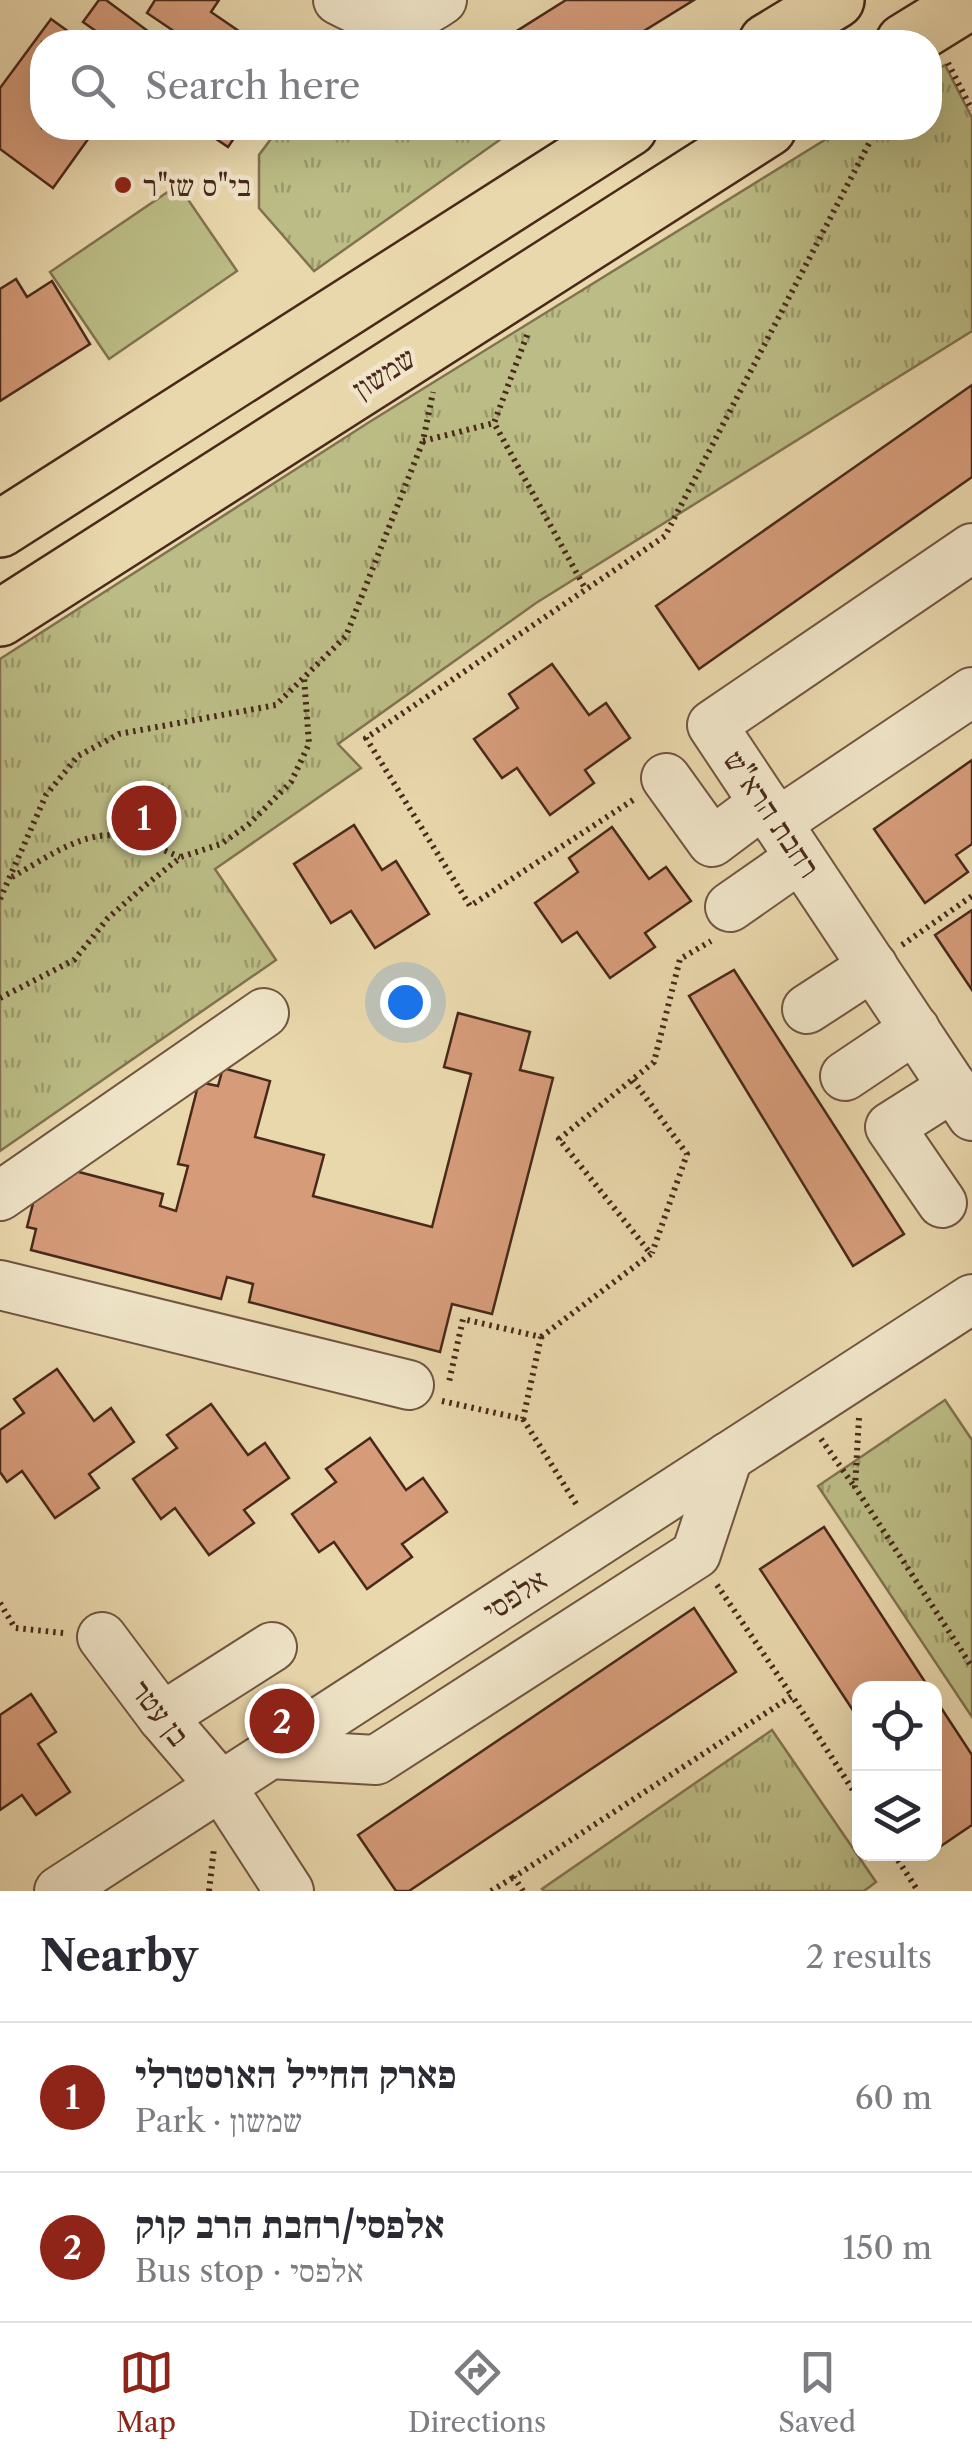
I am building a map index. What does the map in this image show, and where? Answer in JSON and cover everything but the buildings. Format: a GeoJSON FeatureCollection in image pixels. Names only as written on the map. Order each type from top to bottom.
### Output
{"type":"FeatureCollection","features":[{"type":"Feature","properties":{"kind":"main road"},"geometry":{"type":"LineString","coordinates":[[787,30],[836,0]]}},
{"type":"Feature","properties":{"kind":"main road"},"geometry":{"type":"LineString","coordinates":[[926,30],[968,7]]}},
{"type":"Feature","properties":{"kind":"main road"},"geometry":{"type":"LineString","coordinates":[[0,529],[608,140]]}},
{"type":"Feature","properties":{"kind":"main road","name":"שמשון"},"geometry":{"type":"LineString","coordinates":[[0,618],[749,140]]}},
{"type":"Feature","properties":{"kind":"street"},"geometry":{"type":"LineString","coordinates":[[339,0],[370,16],[403,20],[423,14],[442,0]]}},
{"type":"Feature","properties":{"kind":"street","name":"רחבת הרא\"ש"},"geometry":{"type":"LineString","coordinates":[[962,1101],[712,725],[972,548]]}},
{"type":"Feature","properties":{"kind":"street"},"geometry":{"type":"LineString","coordinates":[[722,923],[781,828],[972,692]]}},
{"type":"Feature","properties":{"kind":"street"},"geometry":{"type":"LineString","coordinates":[[666,778],[712,842],[781,828]]}},
{"type":"Feature","properties":{"kind":"street"},"geometry":{"type":"LineString","coordinates":[[807,1008],[872,966]]}},
{"type":"Feature","properties":{"kind":"street"},"geometry":{"type":"LineString","coordinates":[[0,1196],[264,1013]]}},
{"type":"Feature","properties":{"kind":"street"},"geometry":{"type":"LineString","coordinates":[[845,1076],[914,1028]]}},
{"type":"Feature","properties":{"kind":"street"},"geometry":{"type":"LineString","coordinates":[[942,1203],[890,1127],[962,1101]]}},
{"type":"Feature","properties":{"kind":"street"},"geometry":{"type":"LineString","coordinates":[[0,1285],[409,1385]]}},
{"type":"Feature","properties":{"kind":"street","name":"אלפסי"},"geometry":{"type":"LineString","coordinates":[[59,1891],[972,1299]]}},
{"type":"Feature","properties":{"kind":"street"},"geometry":{"type":"LineString","coordinates":[[270,1754],[376,1760],[696,1554],[728,1457]]}},
{"type":"Feature","properties":{"kind":"street","name":"בן עטר"},"geometry":{"type":"LineString","coordinates":[[102,1637],[220,1786],[289,1891]]}},
{"type":"Feature","properties":{"kind":"street"},"geometry":{"type":"LineString","coordinates":[[162,1717],[272,1647]]}},
{"type":"Feature","properties":{"kind":"path"},"geometry":{"type":"LineString","coordinates":[[666,778],[470,906],[366,738],[665,536],[871,140]]}},
{"type":"Feature","properties":{"kind":"path"},"geometry":{"type":"LineString","coordinates":[[0,899],[46,795],[78,756],[119,734],[276,705],[346,636],[423,441],[446,332]]}},
{"type":"Feature","properties":{"kind":"path"},"geometry":{"type":"LineString","coordinates":[[528,333],[494,422],[586,590]]}},
{"type":"Feature","properties":{"kind":"path"},"geometry":{"type":"LineString","coordinates":[[423,441],[494,422]]}},
{"type":"Feature","properties":{"kind":"path"},"geometry":{"type":"LineString","coordinates":[[0,998],[74,960],[108,918],[181,858],[221,844],[249,824],[291,782],[309,744],[304,677]]}},
{"type":"Feature","properties":{"kind":"path"},"geometry":{"type":"LineString","coordinates":[[10,878],[80,840],[108,834],[130,837],[181,858]]}},
{"type":"Feature","properties":{"kind":"path"},"geometry":{"type":"LineString","coordinates":[[872,966],[972,896]]}},
{"type":"Feature","properties":{"kind":"path"},"geometry":{"type":"LineString","coordinates":[[651,1254],[559,1139],[654,1062],[680,959],[722,923]]}},
{"type":"Feature","properties":{"kind":"path"},"geometry":{"type":"LineString","coordinates":[[599,1541],[523,1420],[542,1336],[651,1254],[687,1154],[633,1080]]}},
{"type":"Feature","properties":{"kind":"path"},"geometry":{"type":"LineString","coordinates":[[523,1420],[444,1402],[463,1319],[542,1336]]}},
{"type":"Feature","properties":{"kind":"path"},"geometry":{"type":"LineString","coordinates":[[855,1487],[861,1371]]}},
{"type":"Feature","properties":{"kind":"path"},"geometry":{"type":"LineString","coordinates":[[801,1410],[972,1667]]}},
{"type":"Feature","properties":{"kind":"path"},"geometry":{"type":"LineString","coordinates":[[696,1554],[852,1788]]}},
{"type":"Feature","properties":{"kind":"path"},"geometry":{"type":"LineString","coordinates":[[0,1603],[15,1628],[102,1637]]}},
{"type":"Feature","properties":{"kind":"path"},"geometry":{"type":"LineString","coordinates":[[491,1891],[792,1696]]}},
{"type":"Feature","properties":{"kind":"path"},"geometry":{"type":"LineString","coordinates":[[899,1861],[918,1891]]}},
{"type":"Feature","properties":{"kind":"path"},"geometry":{"type":"LineString","coordinates":[[514,1877],[523,1891]]}},
{"type":"Feature","properties":{"kind":"green space"},"geometry":{"type":"Polygon","coordinates":[[[945,65],[972,118],[972,331],[536,603],[338,744],[361,768],[215,869],[276,960],[0,1151],[0,659],[371,421],[825,140],[942,140],[945,65]]]}},
{"type":"Feature","properties":{"kind":"green space"},"geometry":{"type":"Polygon","coordinates":[[[270,140],[500,140],[314,271],[259,208],[259,155],[270,140]]]}},
{"type":"Feature","properties":{"kind":"green space"},"geometry":{"type":"Polygon","coordinates":[[[178,185],[237,271],[109,359],[50,272],[178,185]]]}},
{"type":"Feature","properties":{"kind":"green space"},"geometry":{"type":"Polygon","coordinates":[[[945,1400],[972,1440],[972,1717],[818,1486],[945,1400]]]}},
{"type":"Feature","properties":{"kind":"green space"},"geometry":{"type":"Polygon","coordinates":[[[772,1730],[852,1847],[852,1861],[862,1861],[876,1882],[864,1891],[542,1889],[772,1730]]]}},
{"type":"Feature","properties":{"kind":"place","name":"בי\"ס שז\"ר"},"geometry":{"type":"Point","coordinates":[123,185]}},
{"type":"Feature","properties":{"kind":"place","name":"פארק החייל האוסטרלי"},"geometry":{"type":"Point","coordinates":[144,818]}},
{"type":"Feature","properties":{"kind":"place","name":"אלפסי/רחבת הרב קוק"},"geometry":{"type":"Point","coordinates":[282,1721]}}]}
